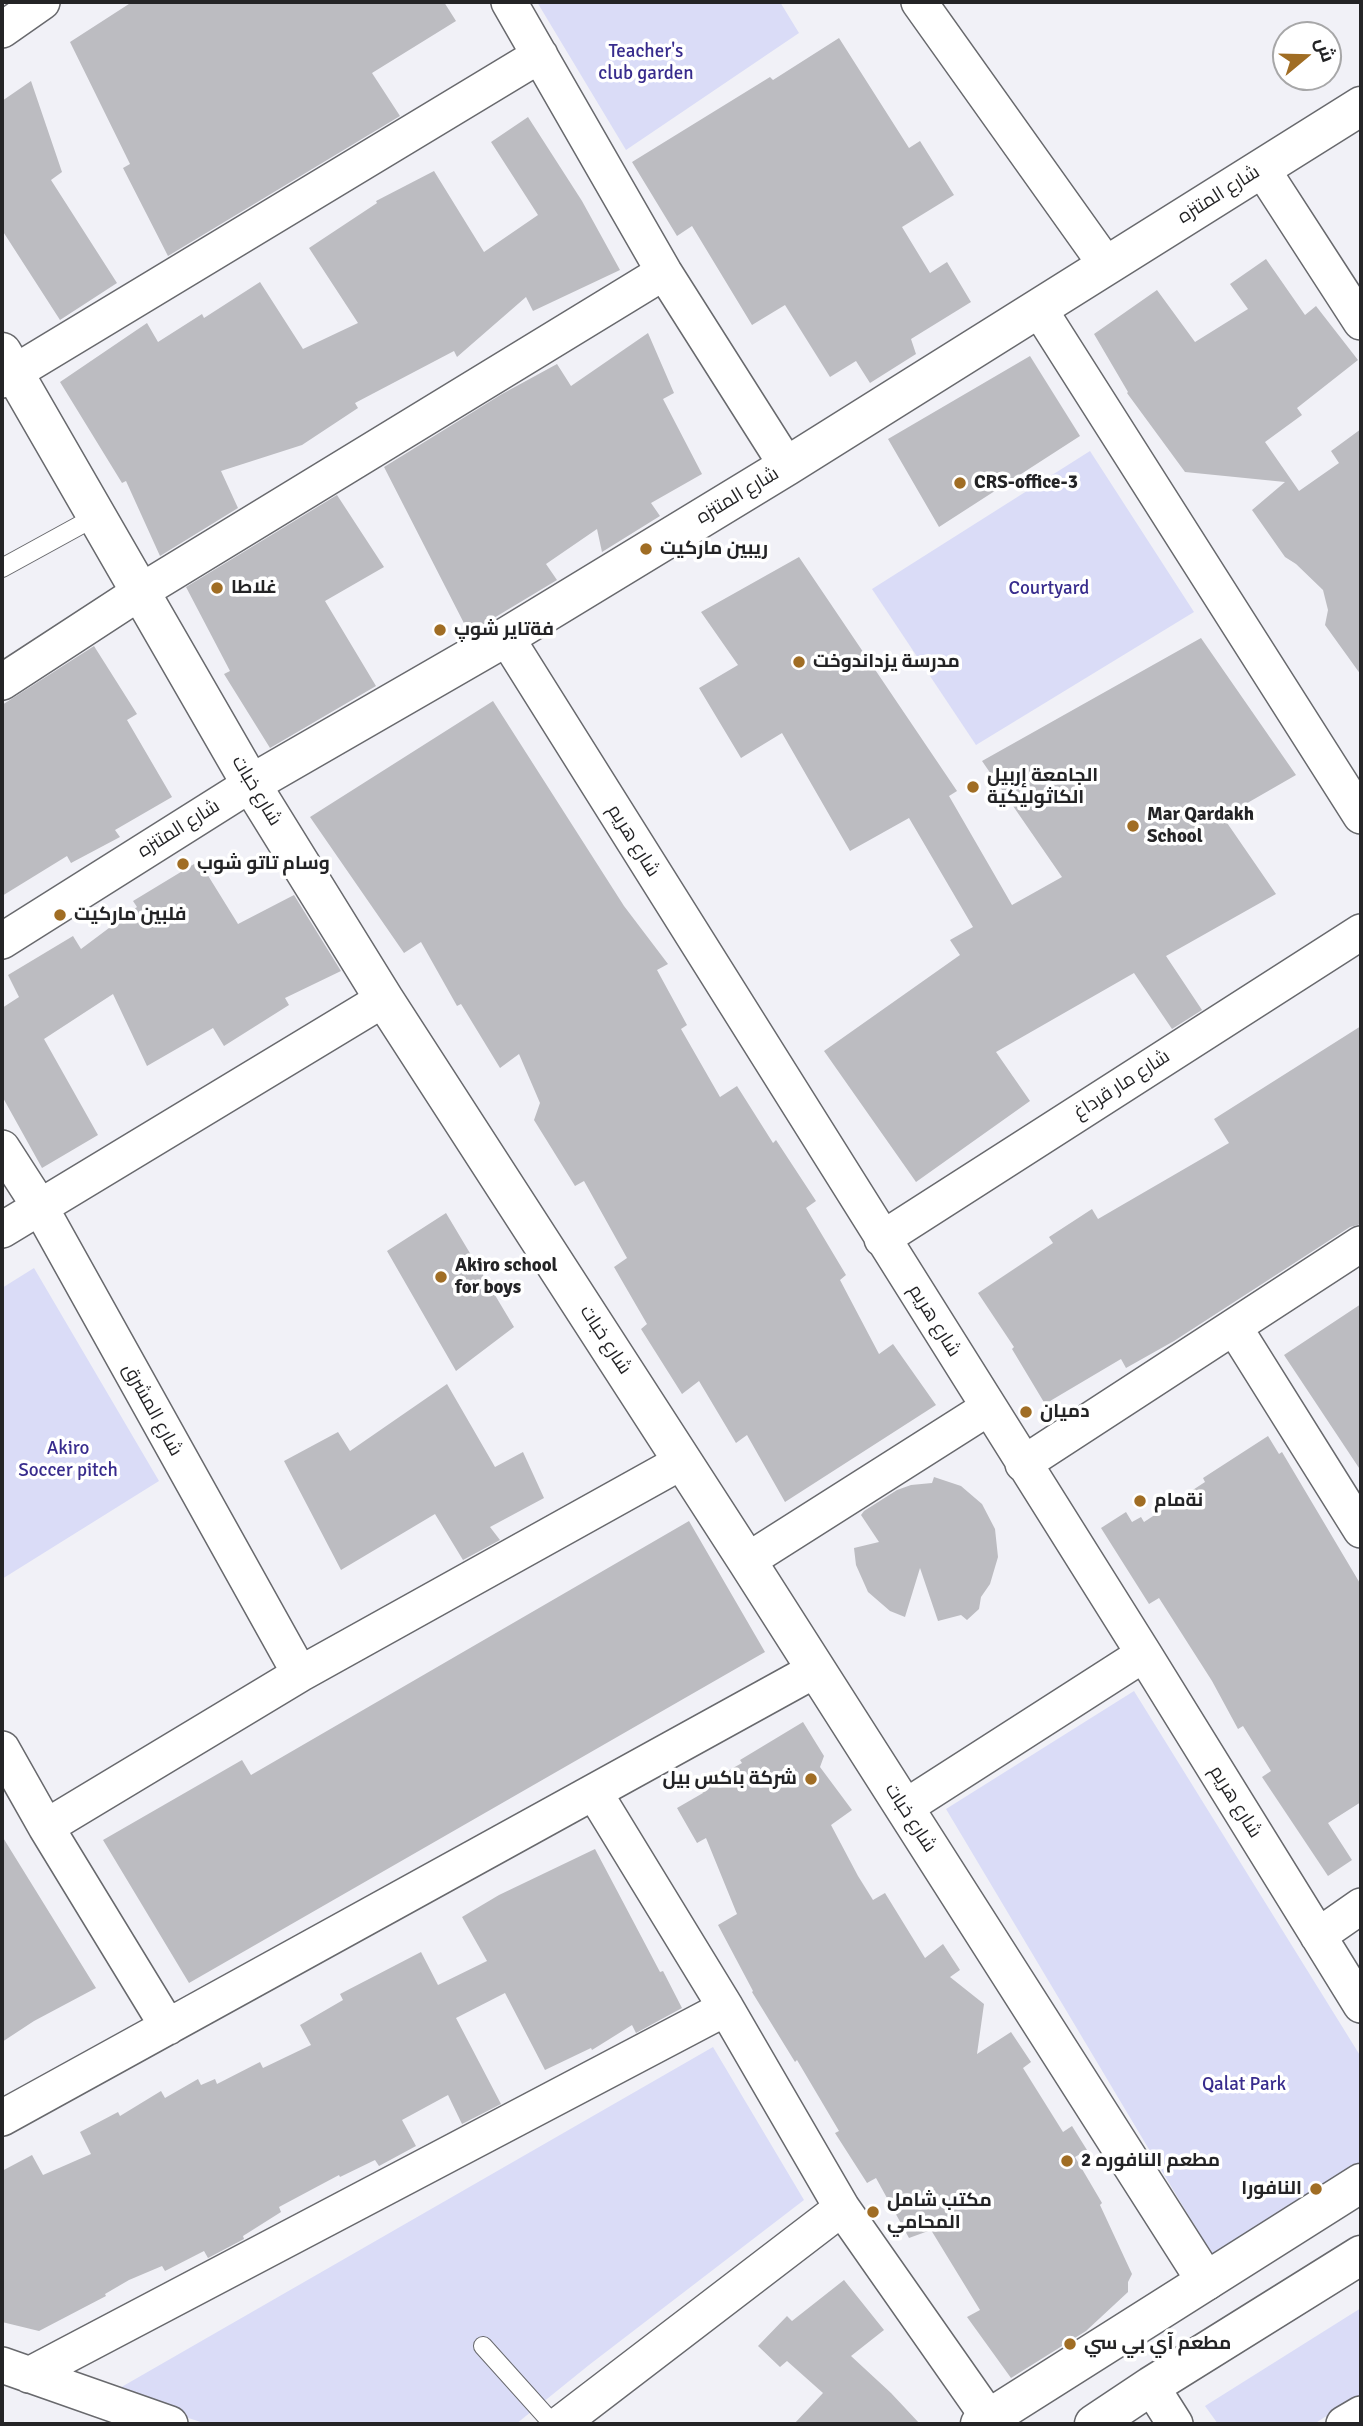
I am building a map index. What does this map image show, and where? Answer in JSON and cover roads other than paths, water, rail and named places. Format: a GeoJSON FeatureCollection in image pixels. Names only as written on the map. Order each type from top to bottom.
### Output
{"type":"FeatureCollection","features":[{"type":"Feature","properties":{"kind":"street"},"geometry":{"type":"LineString","coordinates":[[2,30],[42,2]]}},
{"type":"Feature","properties":{"kind":"street"},"geometry":{"type":"LineString","coordinates":[[509,2],[664,272],[787,466]]}},
{"type":"Feature","properties":{"kind":"street"},"geometry":{"type":"LineString","coordinates":[[919,2],[1107,266]]}},
{"type":"Feature","properties":{"kind":"street"},"geometry":{"type":"LineString","coordinates":[[6,368],[540,55]]}},
{"type":"Feature","properties":{"kind":"street","name":"شارع المتنزه"},"geometry":{"type":"LineString","coordinates":[[2,940],[251,784],[506,638],[787,466],[1361,107]]}},
{"type":"Feature","properties":{"kind":"street"},"geometry":{"type":"LineString","coordinates":[[1262,169],[1361,322]]}},
{"type":"Feature","properties":{"kind":"street"},"geometry":{"type":"LineString","coordinates":[[2,682],[140,593],[664,272]]}},
{"type":"Feature","properties":{"kind":"street"},"geometry":{"type":"LineString","coordinates":[[1039,309],[1361,816]]}},
{"type":"Feature","properties":{"kind":"street","name":"شارع خبات"},"geometry":{"type":"LineString","coordinates":[[6,368],[251,784],[384,999],[683,1461],[1206,2281]]}},
{"type":"Feature","properties":{"kind":"street","name":"شارع هريم"},"geometry":{"type":"LineString","coordinates":[[506,638],[1144,1654],[1361,2006]]}},
{"type":"Feature","properties":{"kind":"street","name":"شارع مار قرداغ"},"geometry":{"type":"LineString","coordinates":[[882,1239],[1361,932]]}},
{"type":"Feature","properties":{"kind":"street"},"geometry":{"type":"LineString","coordinates":[[2,1230],[384,999]]}},
{"type":"Feature","properties":{"kind":"street","name":"شارع المشرق"},"geometry":{"type":"LineString","coordinates":[[2,1148],[40,1207],[300,1674]]}},
{"type":"Feature","properties":{"kind":"street"},"geometry":{"type":"LineString","coordinates":[[1023,1464],[1361,1244]]}},
{"type":"Feature","properties":{"kind":"street"},"geometry":{"type":"LineString","coordinates":[[1234,1327],[1361,1530]]}},
{"type":"Feature","properties":{"kind":"street"},"geometry":{"type":"LineString","coordinates":[[747,1561],[988,1408]]}},
{"type":"Feature","properties":{"kind":"street"},"geometry":{"type":"LineString","coordinates":[[46,1827],[300,1674],[683,1461]]}},
{"type":"Feature","properties":{"kind":"street"},"geometry":{"type":"LineString","coordinates":[[904,1808],[1144,1654]]}},
{"type":"Feature","properties":{"kind":"street"},"geometry":{"type":"LineString","coordinates":[[2,2118],[815,1670]]}},
{"type":"Feature","properties":{"kind":"street"},"geometry":{"type":"LineString","coordinates":[[2,1749],[46,1827],[168,2026]]}},
{"type":"Feature","properties":{"kind":"street"},"geometry":{"type":"LineString","coordinates":[[594,1792],[726,2008],[842,2208],[984,2421],[1361,2183]]}},
{"type":"Feature","properties":{"kind":"street"},"geometry":{"type":"LineString","coordinates":[[1318,1936],[1361,1906]]}},
{"type":"Feature","properties":{"kind":"street"},"geometry":{"type":"LineString","coordinates":[[15,2370],[726,2008]]}},
{"type":"Feature","properties":{"kind":"street"},"geometry":{"type":"LineString","coordinates":[[560,2424],[842,2208]]}},
{"type":"Feature","properties":{"kind":"street"},"geometry":{"type":"LineString","coordinates":[[1094,2424],[1361,2255]]}},
{"type":"Feature","properties":{"kind":"street"},"geometry":{"type":"LineString","coordinates":[[15,2370],[170,2424]]}},
{"type":"Feature","properties":{"kind":"street"},"geometry":{"type":"LineString","coordinates":[[1151,2386],[1175,2424]]}},
{"type":"Feature","properties":{"kind":"street"},"geometry":{"type":"LineString","coordinates":[[1344,2424],[1361,2414]]}},
{"type":"Feature","properties":{"kind":"lane"},"geometry":{"type":"LineString","coordinates":[[2,568],[95,517]]}},
{"type":"Feature","properties":{"kind":"lane"},"geometry":{"type":"LineString","coordinates":[[483,2346],[553,2424]]}},
{"type":"Feature","properties":{"kind":"place","name":"CRS-office-3"},"geometry":{"type":"Point","coordinates":[960,483]}},
{"type":"Feature","properties":{"kind":"place","name":"ريبين ماركيت"},"geometry":{"type":"Point","coordinates":[646,549]}},
{"type":"Feature","properties":{"kind":"place","name":"غلاطا"},"geometry":{"type":"Point","coordinates":[217,588]}},
{"type":"Feature","properties":{"kind":"place","name":"فةتاير شوپ"},"geometry":{"type":"Point","coordinates":[440,630]}},
{"type":"Feature","properties":{"kind":"place","name":"مدرسة يزداندوخت"},"geometry":{"type":"Point","coordinates":[799,662]}},
{"type":"Feature","properties":{"kind":"place","name":"الجامعة إربيل الكاثوليكية"},"geometry":{"type":"Point","coordinates":[973,787]}},
{"type":"Feature","properties":{"kind":"place","name":"Mar Qardakh School"},"geometry":{"type":"Point","coordinates":[1133,826]}},
{"type":"Feature","properties":{"kind":"place","name":"وسام تاتو شوب"},"geometry":{"type":"Point","coordinates":[183,864]}},
{"type":"Feature","properties":{"kind":"place","name":"فلبين ماركيت"},"geometry":{"type":"Point","coordinates":[60,915]}},
{"type":"Feature","properties":{"kind":"place","name":"Akiro school for boys"},"geometry":{"type":"Point","coordinates":[441,1277]}},
{"type":"Feature","properties":{"kind":"place","name":"دميان"},"geometry":{"type":"Point","coordinates":[1026,1412]}},
{"type":"Feature","properties":{"kind":"place","name":"نةمام"},"geometry":{"type":"Point","coordinates":[1140,1501]}},
{"type":"Feature","properties":{"kind":"place","name":"شركة باكس بيل"},"geometry":{"type":"Point","coordinates":[811,1779]}},
{"type":"Feature","properties":{"kind":"place","name":"مطعم النافوره 2"},"geometry":{"type":"Point","coordinates":[1067,2161]}},
{"type":"Feature","properties":{"kind":"place","name":"النافورا"},"geometry":{"type":"Point","coordinates":[1316,2189]}},
{"type":"Feature","properties":{"kind":"place","name":"مكتب شامل المحامي"},"geometry":{"type":"Point","coordinates":[873,2212]}},
{"type":"Feature","properties":{"kind":"place","name":"مطعم آي بي سي"},"geometry":{"type":"Point","coordinates":[1070,2344]}},
{"type":"Feature","properties":{"kind":"park label","name":"Teacher's club garden"},"geometry":{"type":"Point","coordinates":[646,63]}},
{"type":"Feature","properties":{"kind":"park label","name":"Courtyard"},"geometry":{"type":"Point","coordinates":[1049,589]}},
{"type":"Feature","properties":{"kind":"park label","name":"Akiro Soccer pitch"},"geometry":{"type":"Point","coordinates":[68,1460]}},
{"type":"Feature","properties":{"kind":"park label","name":"Qalat Park"},"geometry":{"type":"Point","coordinates":[1244,2085]}}]}
